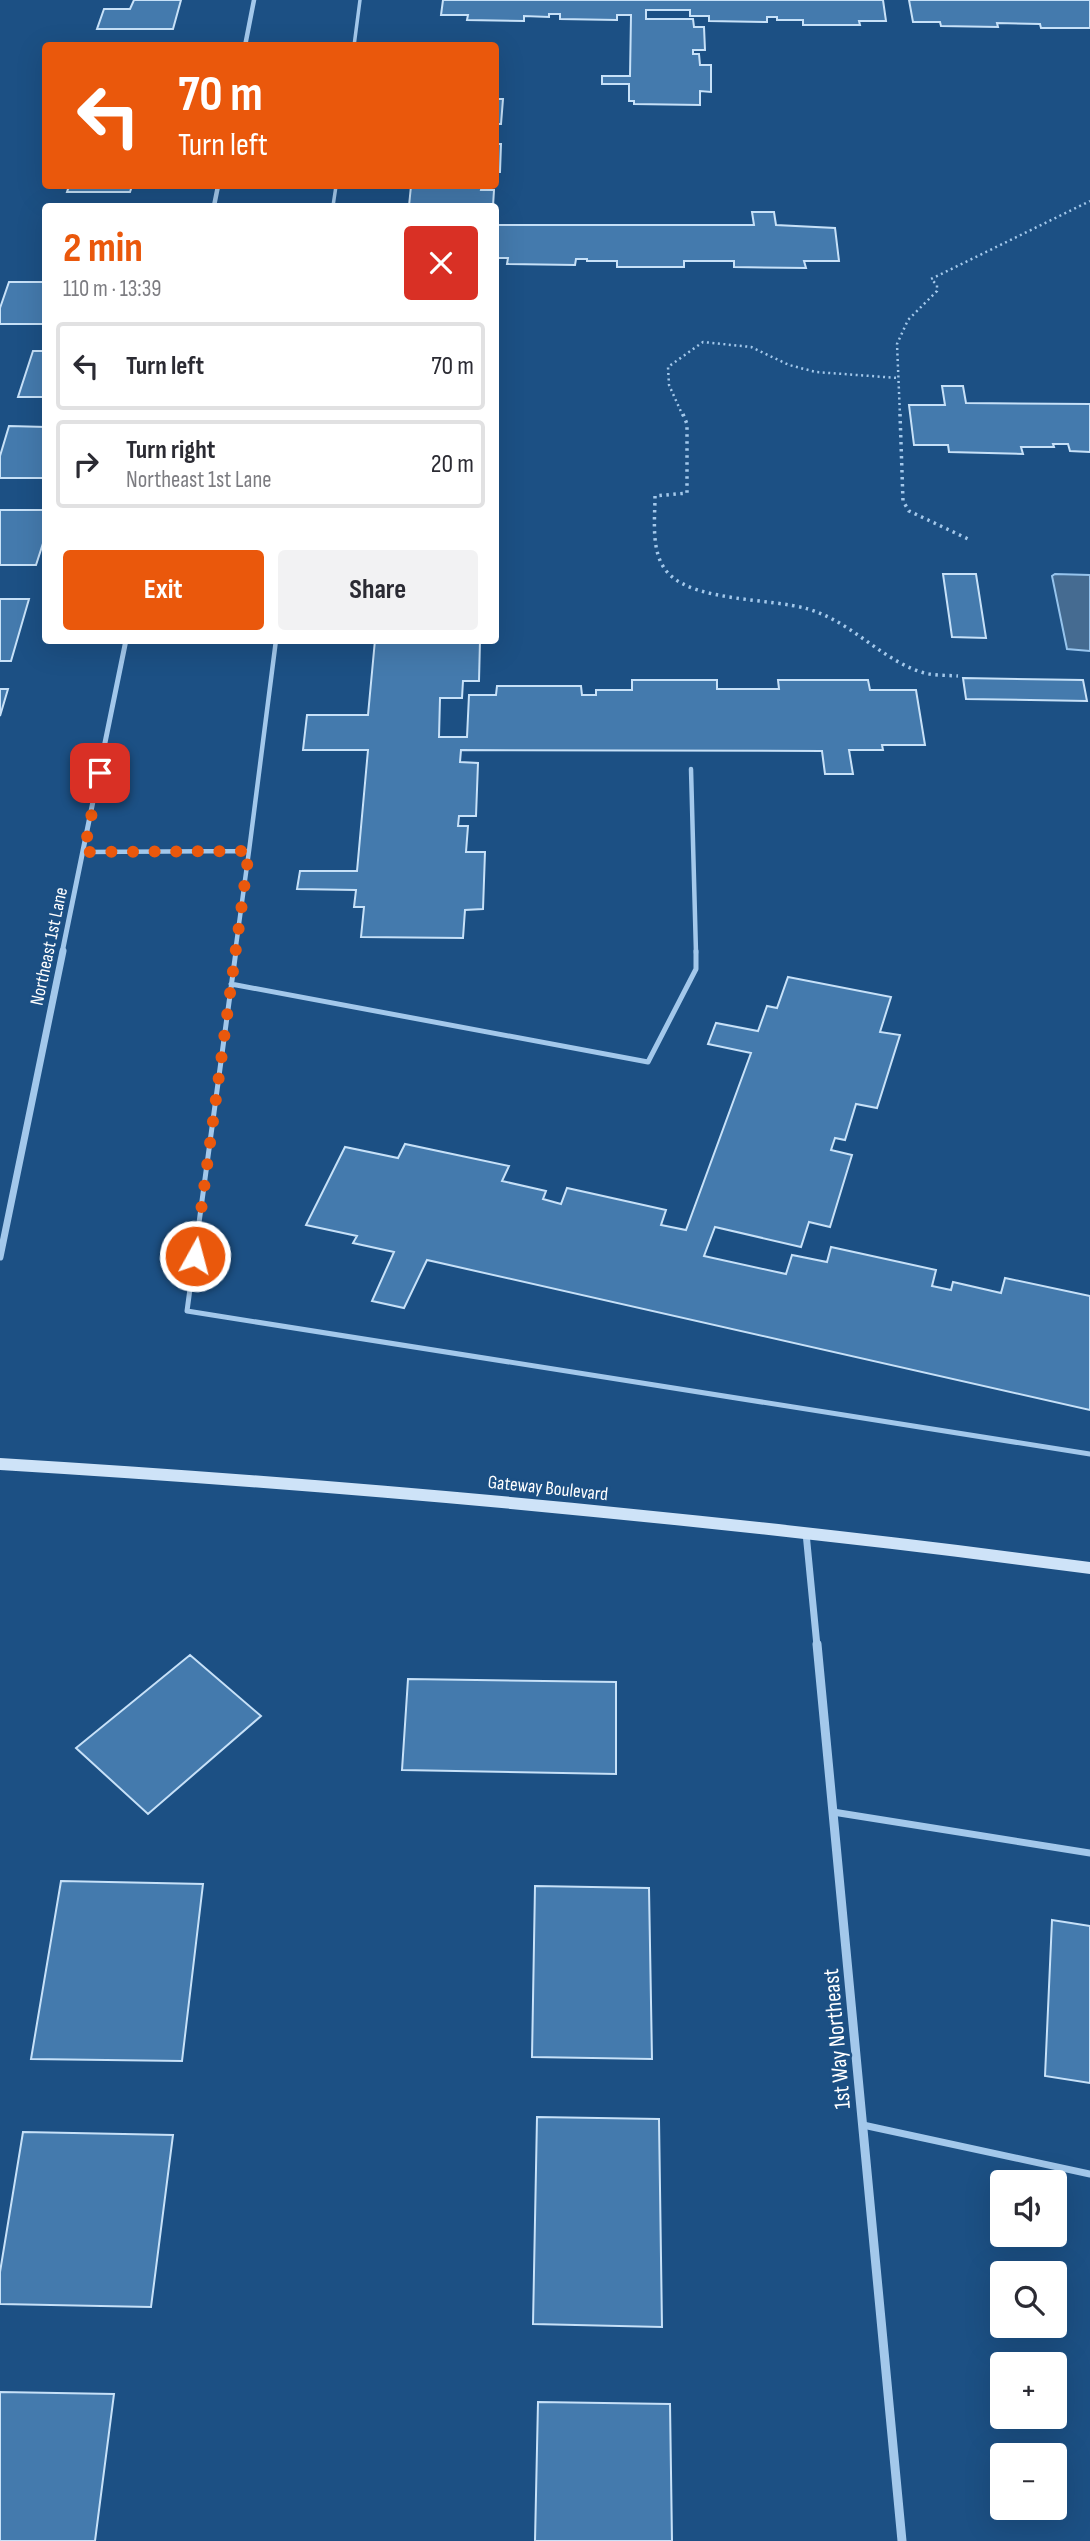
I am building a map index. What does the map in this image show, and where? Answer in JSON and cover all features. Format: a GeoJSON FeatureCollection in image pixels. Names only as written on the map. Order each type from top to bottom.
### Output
{"type":"FeatureCollection","features":[{"type":"Feature","properties":{"kind":"main road","name":"Gateway Boulevard"},"geometry":{"type":"LineString","coordinates":[[0,1464],[379,1490],[806,1533],[1090,1568]]}},
{"type":"Feature","properties":{"kind":"street"},"geometry":{"type":"LineString","coordinates":[[246,42],[254,0]]}},
{"type":"Feature","properties":{"kind":"street","name":"Northeast 1st Lane"},"geometry":{"type":"LineString","coordinates":[[0,1257],[125,644]]}},
{"type":"Feature","properties":{"kind":"street","name":"1st Way Northeast"},"geometry":{"type":"LineString","coordinates":[[806,1533],[902,2541]]}},
{"type":"Feature","properties":{"kind":"lane"},"geometry":{"type":"LineString","coordinates":[[355,42],[360,0]]}},
{"type":"Feature","properties":{"kind":"lane"},"geometry":{"type":"LineString","coordinates":[[275,644],[187,1311],[1090,1454]]}},
{"type":"Feature","properties":{"kind":"lane"},"geometry":{"type":"LineString","coordinates":[[231,984],[648,1062],[696,969],[691,769]]}},
{"type":"Feature","properties":{"kind":"lane"},"geometry":{"type":"LineString","coordinates":[[84,852],[249,851]]}},
{"type":"Feature","properties":{"kind":"lane"},"geometry":{"type":"LineString","coordinates":[[833,1812],[1090,1853]]}},
{"type":"Feature","properties":{"kind":"lane"},"geometry":{"type":"LineString","coordinates":[[863,2125],[1090,2174]]}},
{"type":"Feature","properties":{"kind":"path"},"geometry":{"type":"LineString","coordinates":[[968,539],[909,511],[903,501],[897,344],[900,332],[905,320],[937,291],[937,285],[931,279],[1090,201]]}},
{"type":"Feature","properties":{"kind":"path"},"geometry":{"type":"LineString","coordinates":[[898,378],[816,372],[789,365],[751,347],[703,342],[668,367],[667,375],[687,424],[687,493],[655,496],[657,553],[670,575],[697,589],[723,595],[780,601],[805,608],[845,624],[913,669],[929,674],[958,676]]}},
{"type":"Feature","properties":{"kind":"water"},"geometry":{"type":"Polygon","coordinates":[[[1090,575],[1090,651],[1067,649],[1052,576],[1090,575]]]}},
{"type":"Feature","properties":{"kind":"building"},"geometry":{"type":"Polygon","coordinates":[[[134,0],[181,0],[173,29],[97,29],[104,9],[130,9],[134,0]]]}},
{"type":"Feature","properties":{"kind":"building"},"geometry":{"type":"Polygon","coordinates":[[[443,0],[883,0],[886,21],[859,21],[860,25],[803,25],[803,20],[777,20],[777,17],[767,17],[767,22],[709,21],[709,16],[690,16],[690,10],[646,10],[646,19],[693,19],[694,27],[704,27],[705,50],[693,50],[693,54],[699,54],[700,65],[711,65],[711,92],[700,91],[700,105],[634,104],[634,101],[629,101],[629,84],[602,84],[602,76],[630,76],[631,15],[617,15],[617,20],[560,19],[560,14],[549,14],[549,17],[524,16],[524,21],[467,20],[468,15],[441,15],[443,0]]]}},
{"type":"Feature","properties":{"kind":"building"},"geometry":{"type":"Polygon","coordinates":[[[909,0],[1090,0],[1090,28],[1041,28],[1040,24],[997,23],[998,27],[941,26],[940,22],[913,22],[909,0]]]}},
{"type":"Feature","properties":{"kind":"building"},"geometry":{"type":"Polygon","coordinates":[[[499,99],[503,99],[501,124],[499,99]]]}},
{"type":"Feature","properties":{"kind":"building"},"geometry":{"type":"Polygon","coordinates":[[[499,144],[501,144],[500,172],[499,144]]]}},
{"type":"Feature","properties":{"kind":"building"},"geometry":{"type":"Polygon","coordinates":[[[68,189],[131,189],[130,192],[67,192],[68,189]]]}},
{"type":"Feature","properties":{"kind":"building"},"geometry":{"type":"Polygon","coordinates":[[[411,189],[494,190],[493,203],[409,203],[411,189]]]}},
{"type":"Feature","properties":{"kind":"building"},"geometry":{"type":"Polygon","coordinates":[[[752,212],[774,212],[776,225],[835,228],[839,261],[804,261],[806,268],[734,267],[734,261],[684,261],[684,267],[617,267],[617,261],[576,259],[575,265],[507,264],[508,258],[499,258],[499,225],[754,225],[752,212]]]}},
{"type":"Feature","properties":{"kind":"building"},"geometry":{"type":"Polygon","coordinates":[[[9,282],[42,282],[42,324],[0,324],[0,308],[9,282]]]}},
{"type":"Feature","properties":{"kind":"building"},"geometry":{"type":"Polygon","coordinates":[[[33,351],[42,351],[42,397],[18,397],[33,351]]]}},
{"type":"Feature","properties":{"kind":"building"},"geometry":{"type":"Polygon","coordinates":[[[942,386],[963,386],[966,403],[1090,404],[1090,452],[1070,451],[1068,444],[1053,444],[1054,447],[1021,447],[1023,454],[949,452],[948,445],[914,445],[909,405],[945,405],[942,386]]]}},
{"type":"Feature","properties":{"kind":"building"},"geometry":{"type":"Polygon","coordinates":[[[9,426],[42,427],[42,478],[0,478],[0,456],[9,426]]]}},
{"type":"Feature","properties":{"kind":"building"},"geometry":{"type":"Polygon","coordinates":[[[0,510],[42,510],[42,546],[36,565],[0,565],[0,510]]]}},
{"type":"Feature","properties":{"kind":"building"},"geometry":{"type":"Polygon","coordinates":[[[943,574],[976,574],[986,638],[952,637],[943,574]]]}},
{"type":"Feature","properties":{"kind":"building"},"geometry":{"type":"Polygon","coordinates":[[[0,599],[29,599],[11,661],[0,661],[0,599]]]}},
{"type":"Feature","properties":{"kind":"building"},"geometry":{"type":"Polygon","coordinates":[[[375,644],[480,644],[479,681],[463,681],[462,698],[440,698],[439,737],[467,737],[469,695],[496,695],[497,686],[581,686],[582,695],[596,695],[596,690],[632,690],[632,680],[717,680],[717,689],[779,689],[778,680],[868,680],[870,690],[916,690],[925,745],[882,745],[883,750],[849,750],[853,774],[825,774],[822,751],[461,750],[460,762],[478,763],[476,816],[459,816],[458,826],[468,826],[466,852],[485,852],[483,909],[465,910],[463,938],[361,937],[364,907],[354,907],[356,890],[297,889],[300,871],[357,871],[368,750],[303,750],[307,715],[368,715],[375,644]]]}},
{"type":"Feature","properties":{"kind":"building"},"geometry":{"type":"Polygon","coordinates":[[[963,678],[1083,680],[1087,701],[966,699],[963,678]]]}},
{"type":"Feature","properties":{"kind":"building"},"geometry":{"type":"Polygon","coordinates":[[[0,689],[8,689],[0,716],[0,689]]]}},
{"type":"Feature","properties":{"kind":"building"},"geometry":{"type":"Polygon","coordinates":[[[788,977],[891,997],[880,1032],[900,1035],[877,1108],[856,1104],[845,1140],[835,1138],[831,1150],[852,1155],[830,1227],[809,1222],[801,1247],[715,1227],[704,1256],[786,1274],[792,1255],[827,1262],[831,1247],[936,1270],[932,1286],[951,1290],[953,1282],[1001,1293],[1005,1278],[1090,1296],[1090,1410],[427,1260],[404,1308],[372,1301],[394,1252],[353,1243],[357,1236],[306,1225],[345,1147],[398,1158],[405,1144],[509,1166],[502,1181],[546,1191],[543,1199],[561,1204],[567,1188],[666,1210],[661,1225],[686,1230],[751,1053],[708,1044],[716,1023],[758,1031],[767,1006],[777,1008],[788,977]]]}},
{"type":"Feature","properties":{"kind":"building"},"geometry":{"type":"Polygon","coordinates":[[[190,1655],[261,1716],[148,1814],[76,1748],[190,1655]]]}},
{"type":"Feature","properties":{"kind":"building"},"geometry":{"type":"Polygon","coordinates":[[[408,1679],[616,1682],[616,1774],[402,1770],[408,1679]]]}},
{"type":"Feature","properties":{"kind":"building"},"geometry":{"type":"Polygon","coordinates":[[[61,1881],[203,1884],[182,2061],[31,2059],[61,1881]]]}},
{"type":"Feature","properties":{"kind":"building"},"geometry":{"type":"Polygon","coordinates":[[[535,1886],[649,1888],[652,2059],[532,2057],[535,1886]]]}},
{"type":"Feature","properties":{"kind":"building"},"geometry":{"type":"Polygon","coordinates":[[[1052,1920],[1090,1926],[1090,2083],[1045,2076],[1052,1920]]]}},
{"type":"Feature","properties":{"kind":"building"},"geometry":{"type":"Polygon","coordinates":[[[537,2117],[659,2119],[662,2327],[533,2324],[537,2117]]]}},
{"type":"Feature","properties":{"kind":"building"},"geometry":{"type":"Polygon","coordinates":[[[23,2132],[173,2135],[151,2307],[0,2304],[0,2272],[23,2132]]]}},
{"type":"Feature","properties":{"kind":"building"},"geometry":{"type":"Polygon","coordinates":[[[0,2392],[114,2394],[95,2541],[0,2541],[0,2392]]]}},
{"type":"Feature","properties":{"kind":"building"},"geometry":{"type":"Polygon","coordinates":[[[538,2402],[670,2404],[672,2541],[535,2541],[538,2402]]]}},
{"type":"Feature","properties":{"kind":"route"},"geometry":{"type":"LineString","coordinates":[[100,773],[84,852],[249,851],[195,1256]]}}]}
